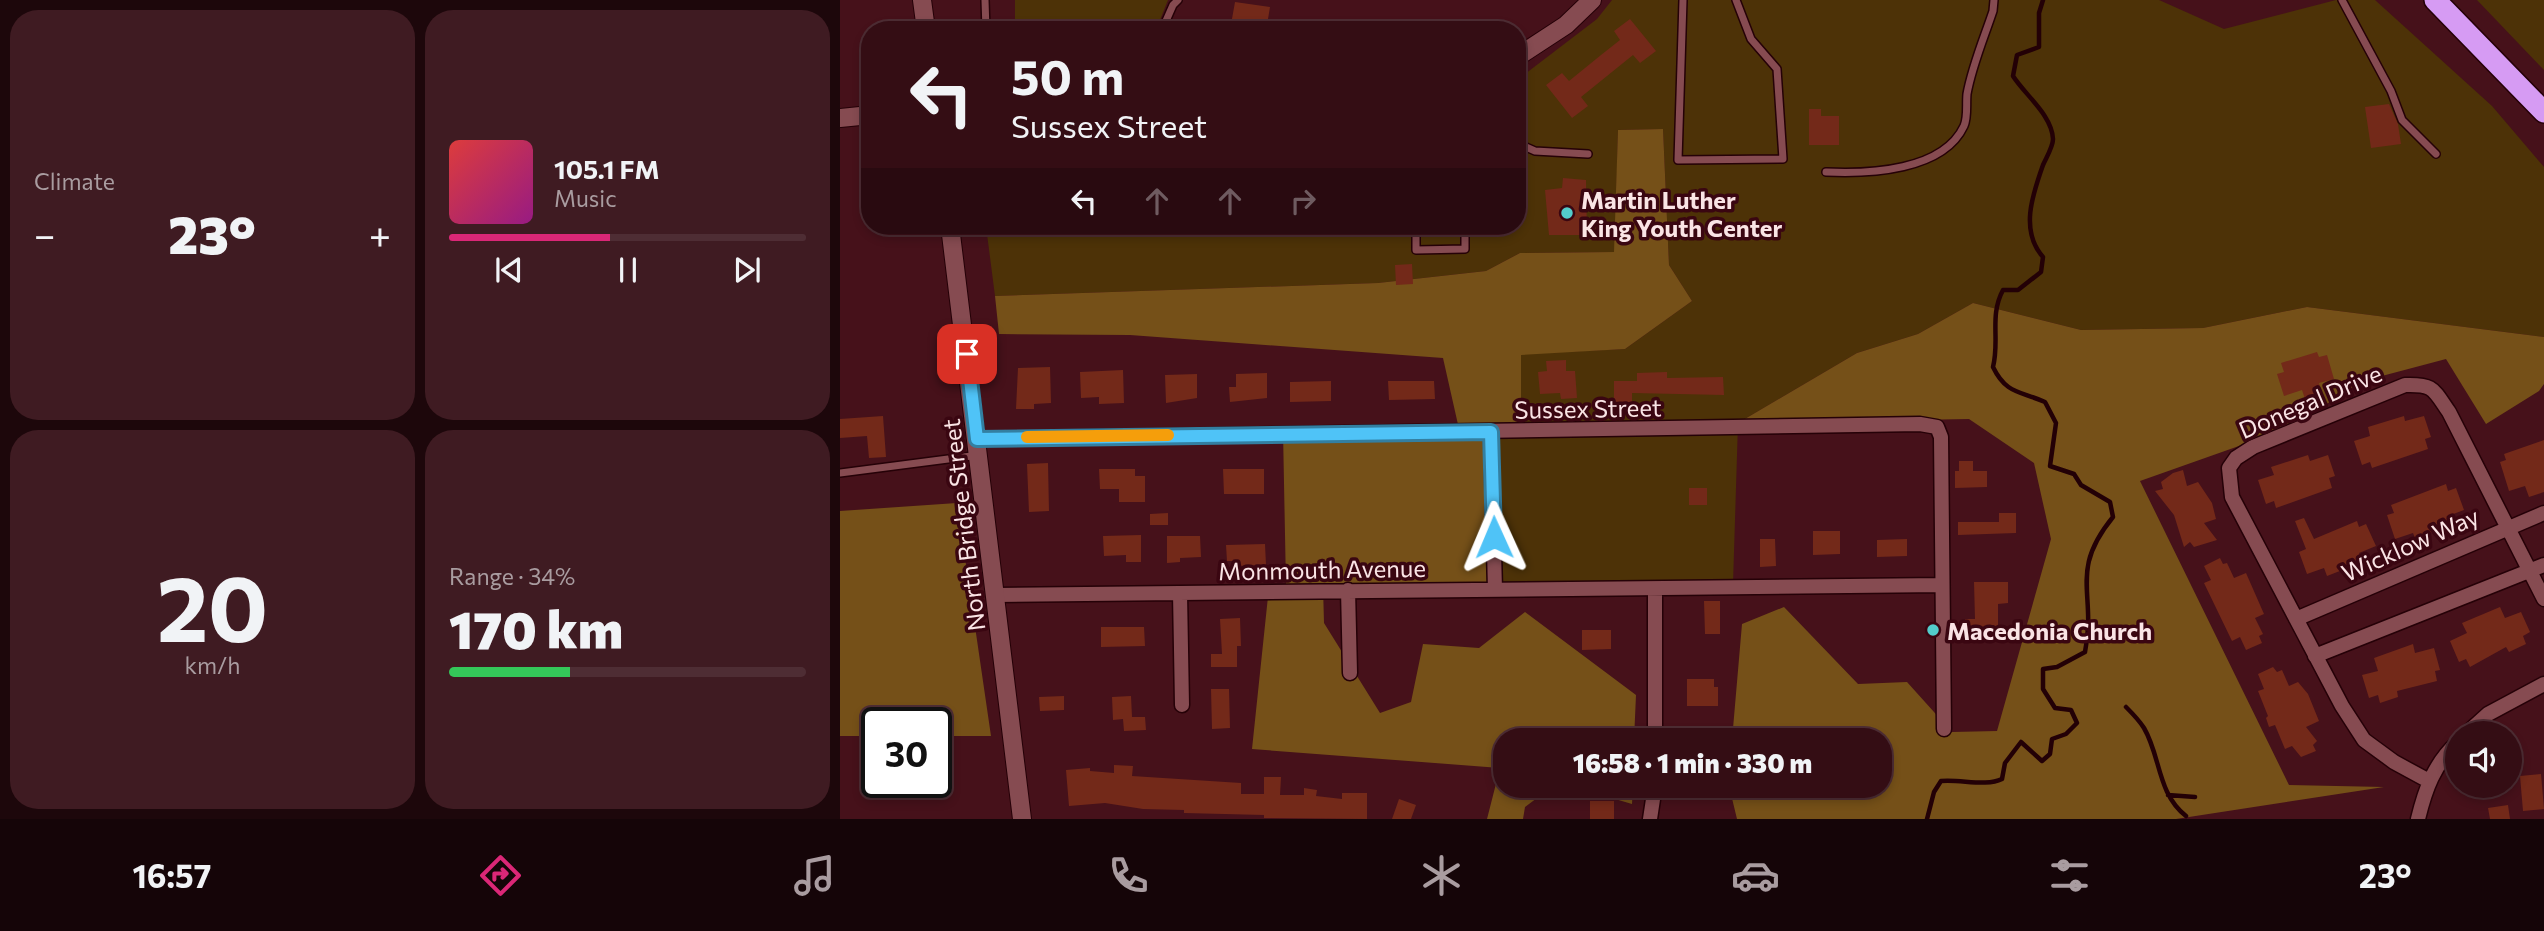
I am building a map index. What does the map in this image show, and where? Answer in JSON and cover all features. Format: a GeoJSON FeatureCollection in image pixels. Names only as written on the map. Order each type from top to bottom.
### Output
{"type":"FeatureCollection","features":[{"type":"Feature","properties":{"kind":"highway"},"geometry":{"type":"LineString","coordinates":[[2435,0],[2544,112]]}},
{"type":"Feature","properties":{"kind":"street"},"geometry":{"type":"LineString","coordinates":[[922,0],[925,21]]}},
{"type":"Feature","properties":{"kind":"street"},"geometry":{"type":"LineString","coordinates":[[1526,51],[1566,25],[1592,0]]}},
{"type":"Feature","properties":{"kind":"street"},"geometry":{"type":"LineString","coordinates":[[840,118],[861,116]]}},
{"type":"Feature","properties":{"kind":"street","name":"North Bridge Street"},"geometry":{"type":"LineString","coordinates":[[951,235],[1023,819]]}},
{"type":"Feature","properties":{"kind":"street","name":"Donegal Drive"},"geometry":{"type":"LineString","coordinates":[[2429,781],[2393,762],[2364,740],[2342,706],[2232,498],[2228,468],[2246,451],[2405,385],[2427,384],[2449,412],[2544,599]]}},
{"type":"Feature","properties":{"kind":"street","name":"Sussex Street"},"geometry":{"type":"LineString","coordinates":[[978,447],[1491,432],[1920,424],[1937,428],[1941,437],[1942,585]]}},
{"type":"Feature","properties":{"kind":"street"},"geometry":{"type":"LineString","coordinates":[[1491,432],[1495,590]]}},
{"type":"Feature","properties":{"kind":"street","name":"Wicklow Way"},"geometry":{"type":"LineString","coordinates":[[2296,619],[2508,526],[2544,513]]}},
{"type":"Feature","properties":{"kind":"street"},"geometry":{"type":"LineString","coordinates":[[2315,656],[2544,565]]}},
{"type":"Feature","properties":{"kind":"street"},"geometry":{"type":"LineString","coordinates":[[1942,585],[1944,729]]}},
{"type":"Feature","properties":{"kind":"street","name":"Monmouth Avenue"},"geometry":{"type":"LineString","coordinates":[[996,596],[1942,585]]}},
{"type":"Feature","properties":{"kind":"street"},"geometry":{"type":"LineString","coordinates":[[1348,590],[1350,673]]}},
{"type":"Feature","properties":{"kind":"street"},"geometry":{"type":"LineString","coordinates":[[1655,590],[1655,728]]}},
{"type":"Feature","properties":{"kind":"street"},"geometry":{"type":"LineString","coordinates":[[1180,593],[1182,705]]}},
{"type":"Feature","properties":{"kind":"street"},"geometry":{"type":"LineString","coordinates":[[2480,721],[2488,714],[2544,684]]}},
{"type":"Feature","properties":{"kind":"street"},"geometry":{"type":"LineString","coordinates":[[2418,819],[2429,781],[2445,756]]}},
{"type":"Feature","properties":{"kind":"street"},"geometry":{"type":"LineString","coordinates":[[1650,819],[1653,798]]}},
{"type":"Feature","properties":{"kind":"lane"},"geometry":{"type":"LineString","coordinates":[[985,0],[986,21]]}},
{"type":"Feature","properties":{"kind":"lane"},"geometry":{"type":"LineString","coordinates":[[1166,21],[1172,5],[1178,0]]}},
{"type":"Feature","properties":{"kind":"lane"},"geometry":{"type":"LineString","coordinates":[[1683,0],[1678,160],[1783,159],[1777,68],[1751,39],[1736,0]]}},
{"type":"Feature","properties":{"kind":"lane"},"geometry":{"type":"LineString","coordinates":[[1826,172],[1850,173],[1908,164],[1929,159],[1949,147],[1965,124],[1967,94],[1994,0]]}},
{"type":"Feature","properties":{"kind":"lane"},"geometry":{"type":"LineString","coordinates":[[2343,0],[2391,91],[2402,120],[2436,154]]}},
{"type":"Feature","properties":{"kind":"lane"},"geometry":{"type":"LineString","coordinates":[[1526,146],[1535,150],[1588,153]]}},
{"type":"Feature","properties":{"kind":"lane"},"geometry":{"type":"LineString","coordinates":[[1416,235],[1416,250],[1465,249],[1465,235]]}},
{"type":"Feature","properties":{"kind":"lane"},"geometry":{"type":"LineString","coordinates":[[840,473],[978,447]]}},
{"type":"Feature","properties":{"kind":"shaded area"},"geometry":{"type":"Polygon","coordinates":[[[1015,0],[1168,0],[1160,21],[1015,21],[1015,0]]]}},
{"type":"Feature","properties":{"kind":"shaded area"},"geometry":{"type":"Polygon","coordinates":[[[1612,0],[2159,0],[2224,29],[2336,0],[2375,0],[2492,106],[2544,167],[2544,337],[2307,307],[2203,328],[2081,330],[1973,303],[1918,334],[1857,353],[1738,423],[1733,584],[1490,586],[1487,425],[1521,424],[1521,354],[1625,349],[1692,301],[1669,265],[1663,129],[1618,130],[1615,252],[1520,253],[1486,271],[1378,283],[995,296],[987,235],[1526,235],[1526,73],[1597,19],[1612,0]]]}},
{"type":"Feature","properties":{"kind":"shaded area"},"geometry":{"type":"Polygon","coordinates":[[[2477,0],[2544,0],[2544,70],[2477,0]]]}},
{"type":"Feature","properties":{"kind":"shaded area"},"geometry":{"type":"Polygon","coordinates":[[[1663,129],[1669,265],[1692,301],[1625,349],[1521,355],[1521,425],[1488,425],[1490,586],[1323,586],[1324,623],[1380,713],[1411,702],[1423,644],[1479,648],[1525,612],[1636,695],[1635,728],[1493,728],[1493,767],[1252,749],[1269,587],[1286,586],[1283,431],[1459,429],[1443,358],[1130,335],[999,334],[995,296],[1378,283],[1486,271],[1520,253],[1614,252],[1618,130],[1663,129]]]}},
{"type":"Feature","properties":{"kind":"shaded area"},"geometry":{"type":"Polygon","coordinates":[[[1973,303],[2081,330],[2203,328],[2307,307],[2544,337],[2544,384],[2539,391],[2486,424],[2446,359],[2363,381],[2287,429],[2140,481],[2289,785],[2384,787],[2176,819],[1737,819],[1732,798],[1892,798],[1892,728],[1733,728],[1742,624],[1784,607],[1858,684],[1907,682],[1952,732],[1997,731],[2051,539],[2034,463],[1969,419],[1738,423],[1857,353],[1918,334],[1973,303]]]}},
{"type":"Feature","properties":{"kind":"shaded area"},"geometry":{"type":"Polygon","coordinates":[[[957,503],[991,736],[952,736],[952,707],[861,707],[861,736],[840,736],[840,511],[957,503]]]}},
{"type":"Feature","properties":{"kind":"shaded area"},"geometry":{"type":"Polygon","coordinates":[[[1493,795],[1493,798],[1537,798],[1525,807],[1523,819],[1487,819],[1493,795]]]}},
{"type":"Feature","properties":{"kind":"shaded area"},"geometry":{"type":"Polygon","coordinates":[[[1612,798],[1632,798],[1632,804],[1612,798]]]}},
{"type":"Feature","properties":{"kind":"building"},"geometry":{"type":"Polygon","coordinates":[[[1235,2],[1270,7],[1268,19],[1280,21],[1232,21],[1235,2]]]}},
{"type":"Feature","properties":{"kind":"building"},"geometry":{"type":"Polygon","coordinates":[[[1630,19],[1656,51],[1640,63],[1633,55],[1581,97],[1588,106],[1572,118],[1546,85],[1562,73],[1569,81],[1620,40],[1614,31],[1630,19]]]}},
{"type":"Feature","properties":{"kind":"building"},"geometry":{"type":"Polygon","coordinates":[[[2389,104],[2398,124],[2401,144],[2371,148],[2365,107],[2389,104]]]}},
{"type":"Feature","properties":{"kind":"building"},"geometry":{"type":"Polygon","coordinates":[[[1809,109],[1821,109],[1821,116],[1839,116],[1839,145],[1809,145],[1809,109]]]}},
{"type":"Feature","properties":{"kind":"building","name":"Martin Luther King Youth Center"},"geometry":{"type":"Polygon","coordinates":[[[1563,178],[1586,180],[1587,235],[1549,235],[1545,190],[1562,188],[1563,178]]]}},
{"type":"Feature","properties":{"kind":"building"},"geometry":{"type":"Polygon","coordinates":[[[1412,264],[1413,284],[1396,285],[1395,265],[1412,264]]]}},
{"type":"Feature","properties":{"kind":"building"},"geometry":{"type":"Polygon","coordinates":[[[2317,352],[2319,357],[2327,355],[2334,379],[2319,383],[2322,393],[2305,399],[2302,390],[2284,396],[2277,374],[2284,372],[2281,363],[2317,352]]]}},
{"type":"Feature","properties":{"kind":"building"},"geometry":{"type":"Polygon","coordinates":[[[1566,360],[1566,371],[1575,371],[1577,398],[1561,399],[1560,393],[1540,394],[1538,372],[1547,371],[1546,361],[1566,360]]]}},
{"type":"Feature","properties":{"kind":"building"},"geometry":{"type":"Polygon","coordinates":[[[1050,367],[1051,403],[1034,404],[1034,409],[1016,409],[1018,368],[1050,367]]]}},
{"type":"Feature","properties":{"kind":"building"},"geometry":{"type":"Polygon","coordinates":[[[1123,370],[1124,403],[1099,404],[1099,397],[1081,398],[1080,372],[1123,370]]]}},
{"type":"Feature","properties":{"kind":"building"},"geometry":{"type":"Polygon","coordinates":[[[1667,372],[1667,378],[1723,377],[1724,395],[1632,393],[1632,407],[1614,407],[1614,381],[1637,381],[1637,373],[1667,372]]]}},
{"type":"Feature","properties":{"kind":"building"},"geometry":{"type":"Polygon","coordinates":[[[1267,373],[1267,398],[1230,402],[1229,387],[1236,387],[1236,374],[1267,373]]]}},
{"type":"Feature","properties":{"kind":"building"},"geometry":{"type":"Polygon","coordinates":[[[1197,374],[1197,398],[1166,403],[1165,375],[1197,374]]]}},
{"type":"Feature","properties":{"kind":"building"},"geometry":{"type":"Polygon","coordinates":[[[1331,381],[1331,401],[1290,402],[1290,382],[1331,381]]]}},
{"type":"Feature","properties":{"kind":"building"},"geometry":{"type":"Polygon","coordinates":[[[1388,381],[1434,381],[1435,399],[1389,400],[1388,381]]]}},
{"type":"Feature","properties":{"kind":"building"},"geometry":{"type":"Polygon","coordinates":[[[883,416],[886,457],[869,458],[867,436],[840,438],[840,419],[883,416]]]}},
{"type":"Feature","properties":{"kind":"building"},"geometry":{"type":"Polygon","coordinates":[[[2404,416],[2405,421],[2424,416],[2431,437],[2425,439],[2428,449],[2372,468],[2370,462],[2362,465],[2354,441],[2370,436],[2368,427],[2404,416]]]}},
{"type":"Feature","properties":{"kind":"building"},"geometry":{"type":"Polygon","coordinates":[[[2544,440],[2544,492],[2529,497],[2525,486],[2509,491],[2500,462],[2506,460],[2504,454],[2544,440]]]}},
{"type":"Feature","properties":{"kind":"building"},"geometry":{"type":"Polygon","coordinates":[[[2308,455],[2310,461],[2328,455],[2335,476],[2329,478],[2332,488],[2276,508],[2274,501],[2266,504],[2258,480],[2274,475],[2271,467],[2308,455]]]}},
{"type":"Feature","properties":{"kind":"building"},"geometry":{"type":"Polygon","coordinates":[[[1959,461],[1973,461],[1973,471],[1987,471],[1987,487],[1955,488],[1955,471],[1959,471],[1959,461]]]}},
{"type":"Feature","properties":{"kind":"building"},"geometry":{"type":"Polygon","coordinates":[[[1048,463],[1049,511],[1029,512],[1027,464],[1048,463]]]}},
{"type":"Feature","properties":{"kind":"building"},"geometry":{"type":"Polygon","coordinates":[[[1099,469],[1135,469],[1135,476],[1145,476],[1145,502],[1119,502],[1119,489],[1100,489],[1099,469]]]}},
{"type":"Feature","properties":{"kind":"building"},"geometry":{"type":"Polygon","coordinates":[[[1223,469],[1264,469],[1264,494],[1224,494],[1223,469]]]}},
{"type":"Feature","properties":{"kind":"building"},"geometry":{"type":"Polygon","coordinates":[[[2183,470],[2187,486],[2198,482],[2212,503],[2216,519],[2204,523],[2217,540],[2194,547],[2190,542],[2184,547],[2174,515],[2155,491],[2163,489],[2161,482],[2173,473],[2183,470]]]}},
{"type":"Feature","properties":{"kind":"building"},"geometry":{"type":"Polygon","coordinates":[[[2446,484],[2448,491],[2456,488],[2464,510],[2448,516],[2451,526],[2415,538],[2413,533],[2395,539],[2387,515],[2394,513],[2391,505],[2446,484]]]}},
{"type":"Feature","properties":{"kind":"building"},"geometry":{"type":"Polygon","coordinates":[[[1689,488],[1707,488],[1707,505],[1689,505],[1689,488]]]}},
{"type":"Feature","properties":{"kind":"building"},"geometry":{"type":"Polygon","coordinates":[[[1168,513],[1168,525],[1150,525],[1150,514],[1168,513]]]}},
{"type":"Feature","properties":{"kind":"building"},"geometry":{"type":"Polygon","coordinates":[[[1999,513],[2016,513],[2016,533],[1958,535],[1958,522],[1999,522],[1999,513]]]}},
{"type":"Feature","properties":{"kind":"building"},"geometry":{"type":"Polygon","coordinates":[[[2304,518],[2314,539],[2357,521],[2359,527],[2366,524],[2376,546],[2359,553],[2363,562],[2327,576],[2324,568],[2307,574],[2299,552],[2306,549],[2295,521],[2304,518]]]}},
{"type":"Feature","properties":{"kind":"building"},"geometry":{"type":"Polygon","coordinates":[[[1813,531],[1840,531],[1840,554],[1813,555],[1813,531]]]}},
{"type":"Feature","properties":{"kind":"building"},"geometry":{"type":"Polygon","coordinates":[[[1141,535],[1141,562],[1126,562],[1126,555],[1104,556],[1103,536],[1141,535]]]}},
{"type":"Feature","properties":{"kind":"building"},"geometry":{"type":"Polygon","coordinates":[[[1167,536],[1200,536],[1201,557],[1180,558],[1180,562],[1167,563],[1167,536]]]}},
{"type":"Feature","properties":{"kind":"building"},"geometry":{"type":"Polygon","coordinates":[[[1760,539],[1775,539],[1776,566],[1760,567],[1760,539]]]}},
{"type":"Feature","properties":{"kind":"building"},"geometry":{"type":"Polygon","coordinates":[[[1907,539],[1907,556],[1877,557],[1877,540],[1907,539]]]}},
{"type":"Feature","properties":{"kind":"building"},"geometry":{"type":"Polygon","coordinates":[[[1265,544],[1266,565],[1237,566],[1237,561],[1227,561],[1226,545],[1265,544]]]}},
{"type":"Feature","properties":{"kind":"building"},"geometry":{"type":"Polygon","coordinates":[[[2220,558],[2223,564],[2227,563],[2234,578],[2246,573],[2264,614],[2255,618],[2263,634],[2259,636],[2262,643],[2246,650],[2240,637],[2232,641],[2204,583],[2211,580],[2204,566],[2220,558]]]}},
{"type":"Feature","properties":{"kind":"building"},"geometry":{"type":"Polygon","coordinates":[[[1974,582],[2008,582],[2008,603],[1998,604],[1998,636],[1965,636],[1965,619],[1975,619],[1974,582]]]}},
{"type":"Feature","properties":{"kind":"building"},"geometry":{"type":"Polygon","coordinates":[[[1704,601],[1720,601],[1720,634],[1705,634],[1704,601]]]}},
{"type":"Feature","properties":{"kind":"building"},"geometry":{"type":"Polygon","coordinates":[[[2500,607],[2505,618],[2521,612],[2530,632],[2523,636],[2526,644],[2509,652],[2506,647],[2470,667],[2466,659],[2459,662],[2450,641],[2467,633],[2462,623],[2500,607]]]}},
{"type":"Feature","properties":{"kind":"building"},"geometry":{"type":"Polygon","coordinates":[[[1240,618],[1241,646],[1237,646],[1237,667],[1211,667],[1211,654],[1222,654],[1220,619],[1240,618]]]}},
{"type":"Feature","properties":{"kind":"building"},"geometry":{"type":"Polygon","coordinates":[[[1101,627],[1144,627],[1145,646],[1101,647],[1101,627]]]}},
{"type":"Feature","properties":{"kind":"building"},"geometry":{"type":"Polygon","coordinates":[[[1582,630],[1611,630],[1611,649],[1582,650],[1582,630]]]}},
{"type":"Feature","properties":{"kind":"building"},"geometry":{"type":"Polygon","coordinates":[[[2413,644],[2415,653],[2434,648],[2440,670],[2435,671],[2437,681],[2397,691],[2398,697],[2380,703],[2378,695],[2369,698],[2362,675],[2378,671],[2374,658],[2413,644]]]}},
{"type":"Feature","properties":{"kind":"building"},"geometry":{"type":"Polygon","coordinates":[[[2273,667],[2277,672],[2282,670],[2289,686],[2298,682],[2308,694],[2319,721],[2306,727],[2317,741],[2313,745],[2316,751],[2301,757],[2292,746],[2285,749],[2275,725],[2269,727],[2266,718],[2268,716],[2258,691],[2264,689],[2258,674],[2273,667]]]}},
{"type":"Feature","properties":{"kind":"building"},"geometry":{"type":"Polygon","coordinates":[[[1687,679],[1714,679],[1714,687],[1718,687],[1718,706],[1687,706],[1687,679]]]}},
{"type":"Feature","properties":{"kind":"building"},"geometry":{"type":"Polygon","coordinates":[[[1211,689],[1229,689],[1230,728],[1212,729],[1211,689]]]}},
{"type":"Feature","properties":{"kind":"building"},"geometry":{"type":"Polygon","coordinates":[[[1064,696],[1064,710],[1040,711],[1039,697],[1064,696]]]}},
{"type":"Feature","properties":{"kind":"building"},"geometry":{"type":"Polygon","coordinates":[[[1131,696],[1132,717],[1145,717],[1146,730],[1124,731],[1123,719],[1113,720],[1112,697],[1131,696]]]}},
{"type":"Feature","properties":{"kind":"building"},"geometry":{"type":"Polygon","coordinates":[[[1114,765],[1133,766],[1132,776],[1241,783],[1241,794],[1264,794],[1264,777],[1281,777],[1280,795],[1304,795],[1304,788],[1317,790],[1316,796],[1342,799],[1342,793],[1367,793],[1367,819],[1264,818],[1264,815],[1184,813],[1184,810],[1143,809],[1105,803],[1069,806],[1066,770],[1090,768],[1090,771],[1114,773],[1114,765]]]}},
{"type":"Feature","properties":{"kind":"building"},"geometry":{"type":"Polygon","coordinates":[[[2541,774],[2544,809],[2523,811],[2522,776],[2541,774]]]}},
{"type":"Feature","properties":{"kind":"building"},"geometry":{"type":"Polygon","coordinates":[[[1399,799],[1416,805],[1411,819],[1392,819],[1399,799]]]}},
{"type":"Feature","properties":{"kind":"building"},"geometry":{"type":"Polygon","coordinates":[[[1590,801],[1614,801],[1614,819],[1590,819],[1590,801]]]}},
{"type":"Feature","properties":{"kind":"building"},"geometry":{"type":"Polygon","coordinates":[[[2508,805],[2510,819],[2490,819],[2488,808],[2508,805]]]}},
{"type":"Feature","properties":{"kind":"waterway"},"geometry":{"type":"LineString","coordinates":[[1927,819],[1934,792],[1941,781],[1981,783],[2002,779],[2005,763],[2021,742],[2042,761],[2050,754],[2052,739],[2066,734],[2077,723],[2071,710],[2055,708],[2043,689],[2043,669],[2057,667],[2085,652],[2088,632],[2087,583],[2091,553],[2113,517],[2110,502],[2081,485],[2074,474],[2050,466],[2056,423],[2045,402],[2009,387],[1993,367],[1997,309],[2003,290],[2018,290],[2041,272],[2043,257],[2032,236],[2030,213],[2035,189],[2053,139],[2043,114],[2013,76],[2017,55],[2039,47],[2039,13],[2043,0]]}},
{"type":"Feature","properties":{"kind":"waterway"},"geometry":{"type":"LineString","coordinates":[[2126,707],[2144,728],[2164,786],[2186,816]]}},
{"type":"Feature","properties":{"kind":"waterway"},"geometry":{"type":"LineString","coordinates":[[2168,795],[2195,797]]}},
{"type":"Feature","properties":{"kind":"slow traffic"},"geometry":{"type":"LineString","coordinates":[[1027,437],[1168,435]]}},
{"type":"Feature","properties":{"kind":"place","name":"Martin Luther King Youth Center"},"geometry":{"type":"Point","coordinates":[1567,213]}},
{"type":"Feature","properties":{"kind":"place","name":"Macedonia Church"},"geometry":{"type":"Point","coordinates":[1933,630]}},
{"type":"Feature","properties":{"kind":"route"},"geometry":{"type":"LineString","coordinates":[[967,354],[977,439],[1491,432],[1494,537]]}}]}
